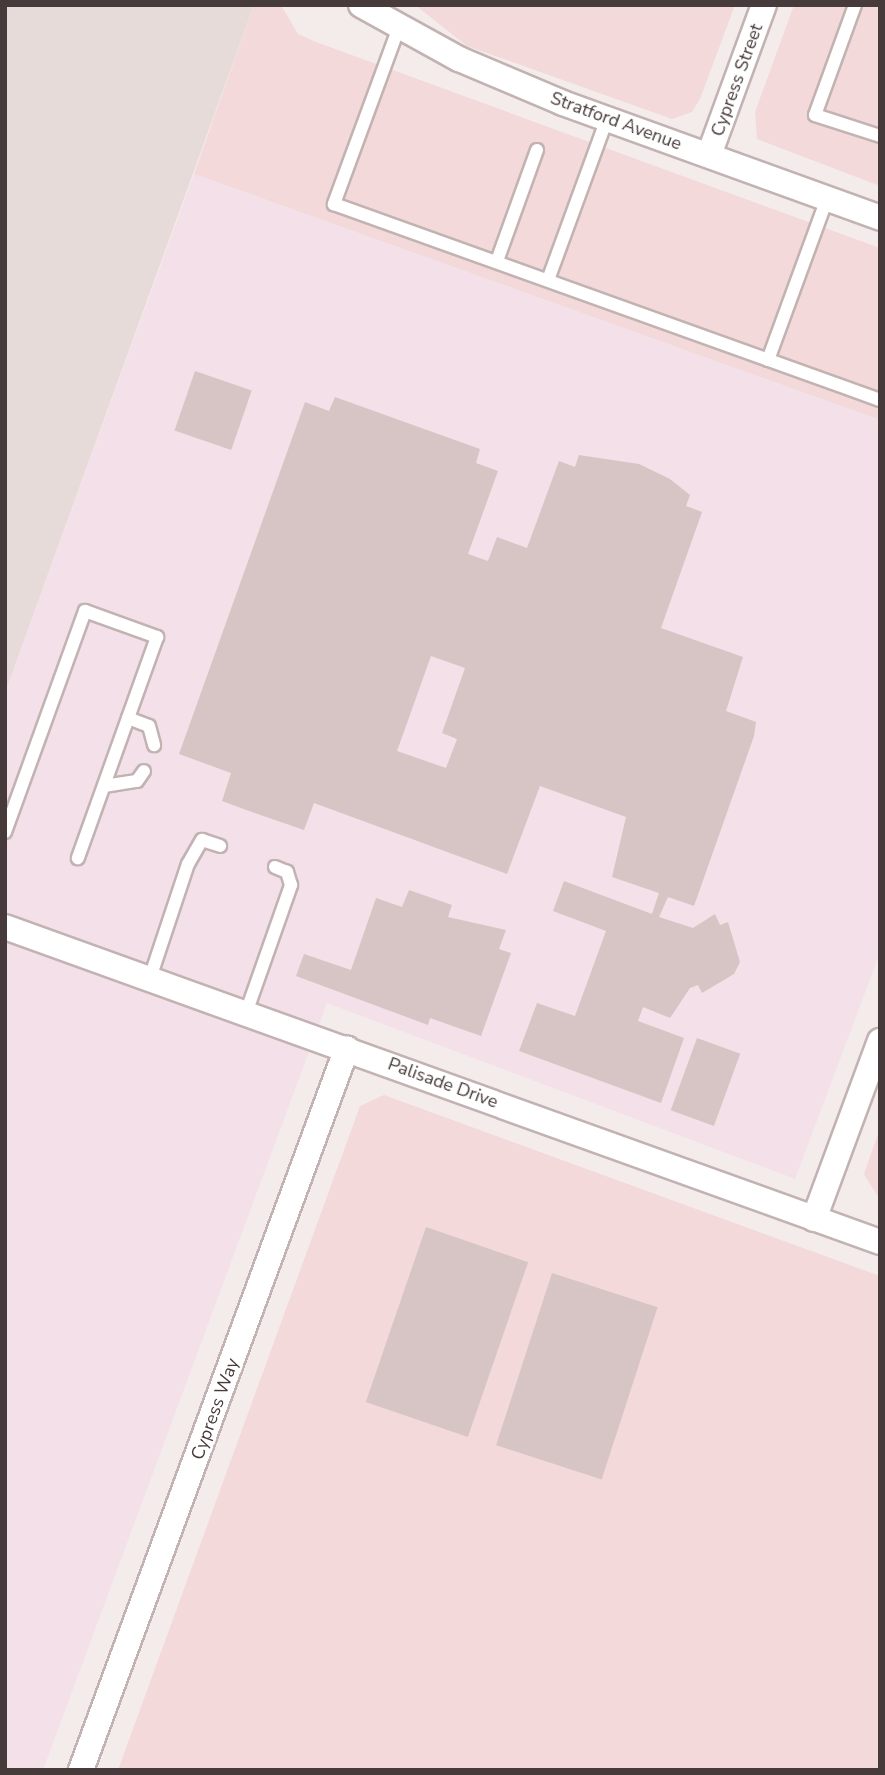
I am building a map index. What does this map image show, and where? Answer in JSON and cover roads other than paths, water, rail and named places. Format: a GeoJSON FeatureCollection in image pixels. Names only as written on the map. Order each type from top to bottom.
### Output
{"type":"FeatureCollection","features":[{"type":"Feature","properties":{"kind":"street","name":"Stratford Avenue"},"geometry":{"type":"LineString","coordinates":[[361,5],[399,27],[607,119],[880,218]]}},
{"type":"Feature","properties":{"kind":"street","name":"Cypress Street"},"geometry":{"type":"LineString","coordinates":[[709,155],[764,5]]}},
{"type":"Feature","properties":{"kind":"street","name":"Palisade Drive"},"geometry":{"type":"LineString","coordinates":[[5,927],[880,1242]]}},
{"type":"Feature","properties":{"kind":"street"},"geometry":{"type":"LineString","coordinates":[[814,1219],[880,1041]]}},
{"type":"Feature","properties":{"kind":"street","name":"Cypress Way"},"geometry":{"type":"LineString","coordinates":[[81,1770],[347,1048]]}},
{"type":"Feature","properties":{"kind":"lane"},"geometry":{"type":"LineString","coordinates":[[855,5],[816,115],[880,136]]}},
{"type":"Feature","properties":{"kind":"lane"},"geometry":{"type":"LineString","coordinates":[[399,27],[334,204],[880,400]]}},
{"type":"Feature","properties":{"kind":"lane"},"geometry":{"type":"LineString","coordinates":[[548,280],[607,119]]}},
{"type":"Feature","properties":{"kind":"lane"},"geometry":{"type":"LineString","coordinates":[[497,261],[537,150]]}},
{"type":"Feature","properties":{"kind":"lane"},"geometry":{"type":"LineString","coordinates":[[768,360],[827,199]]}},
{"type":"Feature","properties":{"kind":"lane"},"geometry":{"type":"LineString","coordinates":[[5,832],[85,611],[157,637],[78,858]]}},
{"type":"Feature","properties":{"kind":"lane"},"geometry":{"type":"LineString","coordinates":[[128,718],[149,726],[153,745]]}},
{"type":"Feature","properties":{"kind":"lane"},"geometry":{"type":"LineString","coordinates":[[104,786],[125,785],[144,771]]}},
{"type":"Feature","properties":{"kind":"lane"},"geometry":{"type":"LineString","coordinates":[[150,978],[187,864],[202,839],[220,846]]}},
{"type":"Feature","properties":{"kind":"lane"},"geometry":{"type":"LineString","coordinates":[[246,1013],[291,885],[287,872],[275,867]]}}]}
